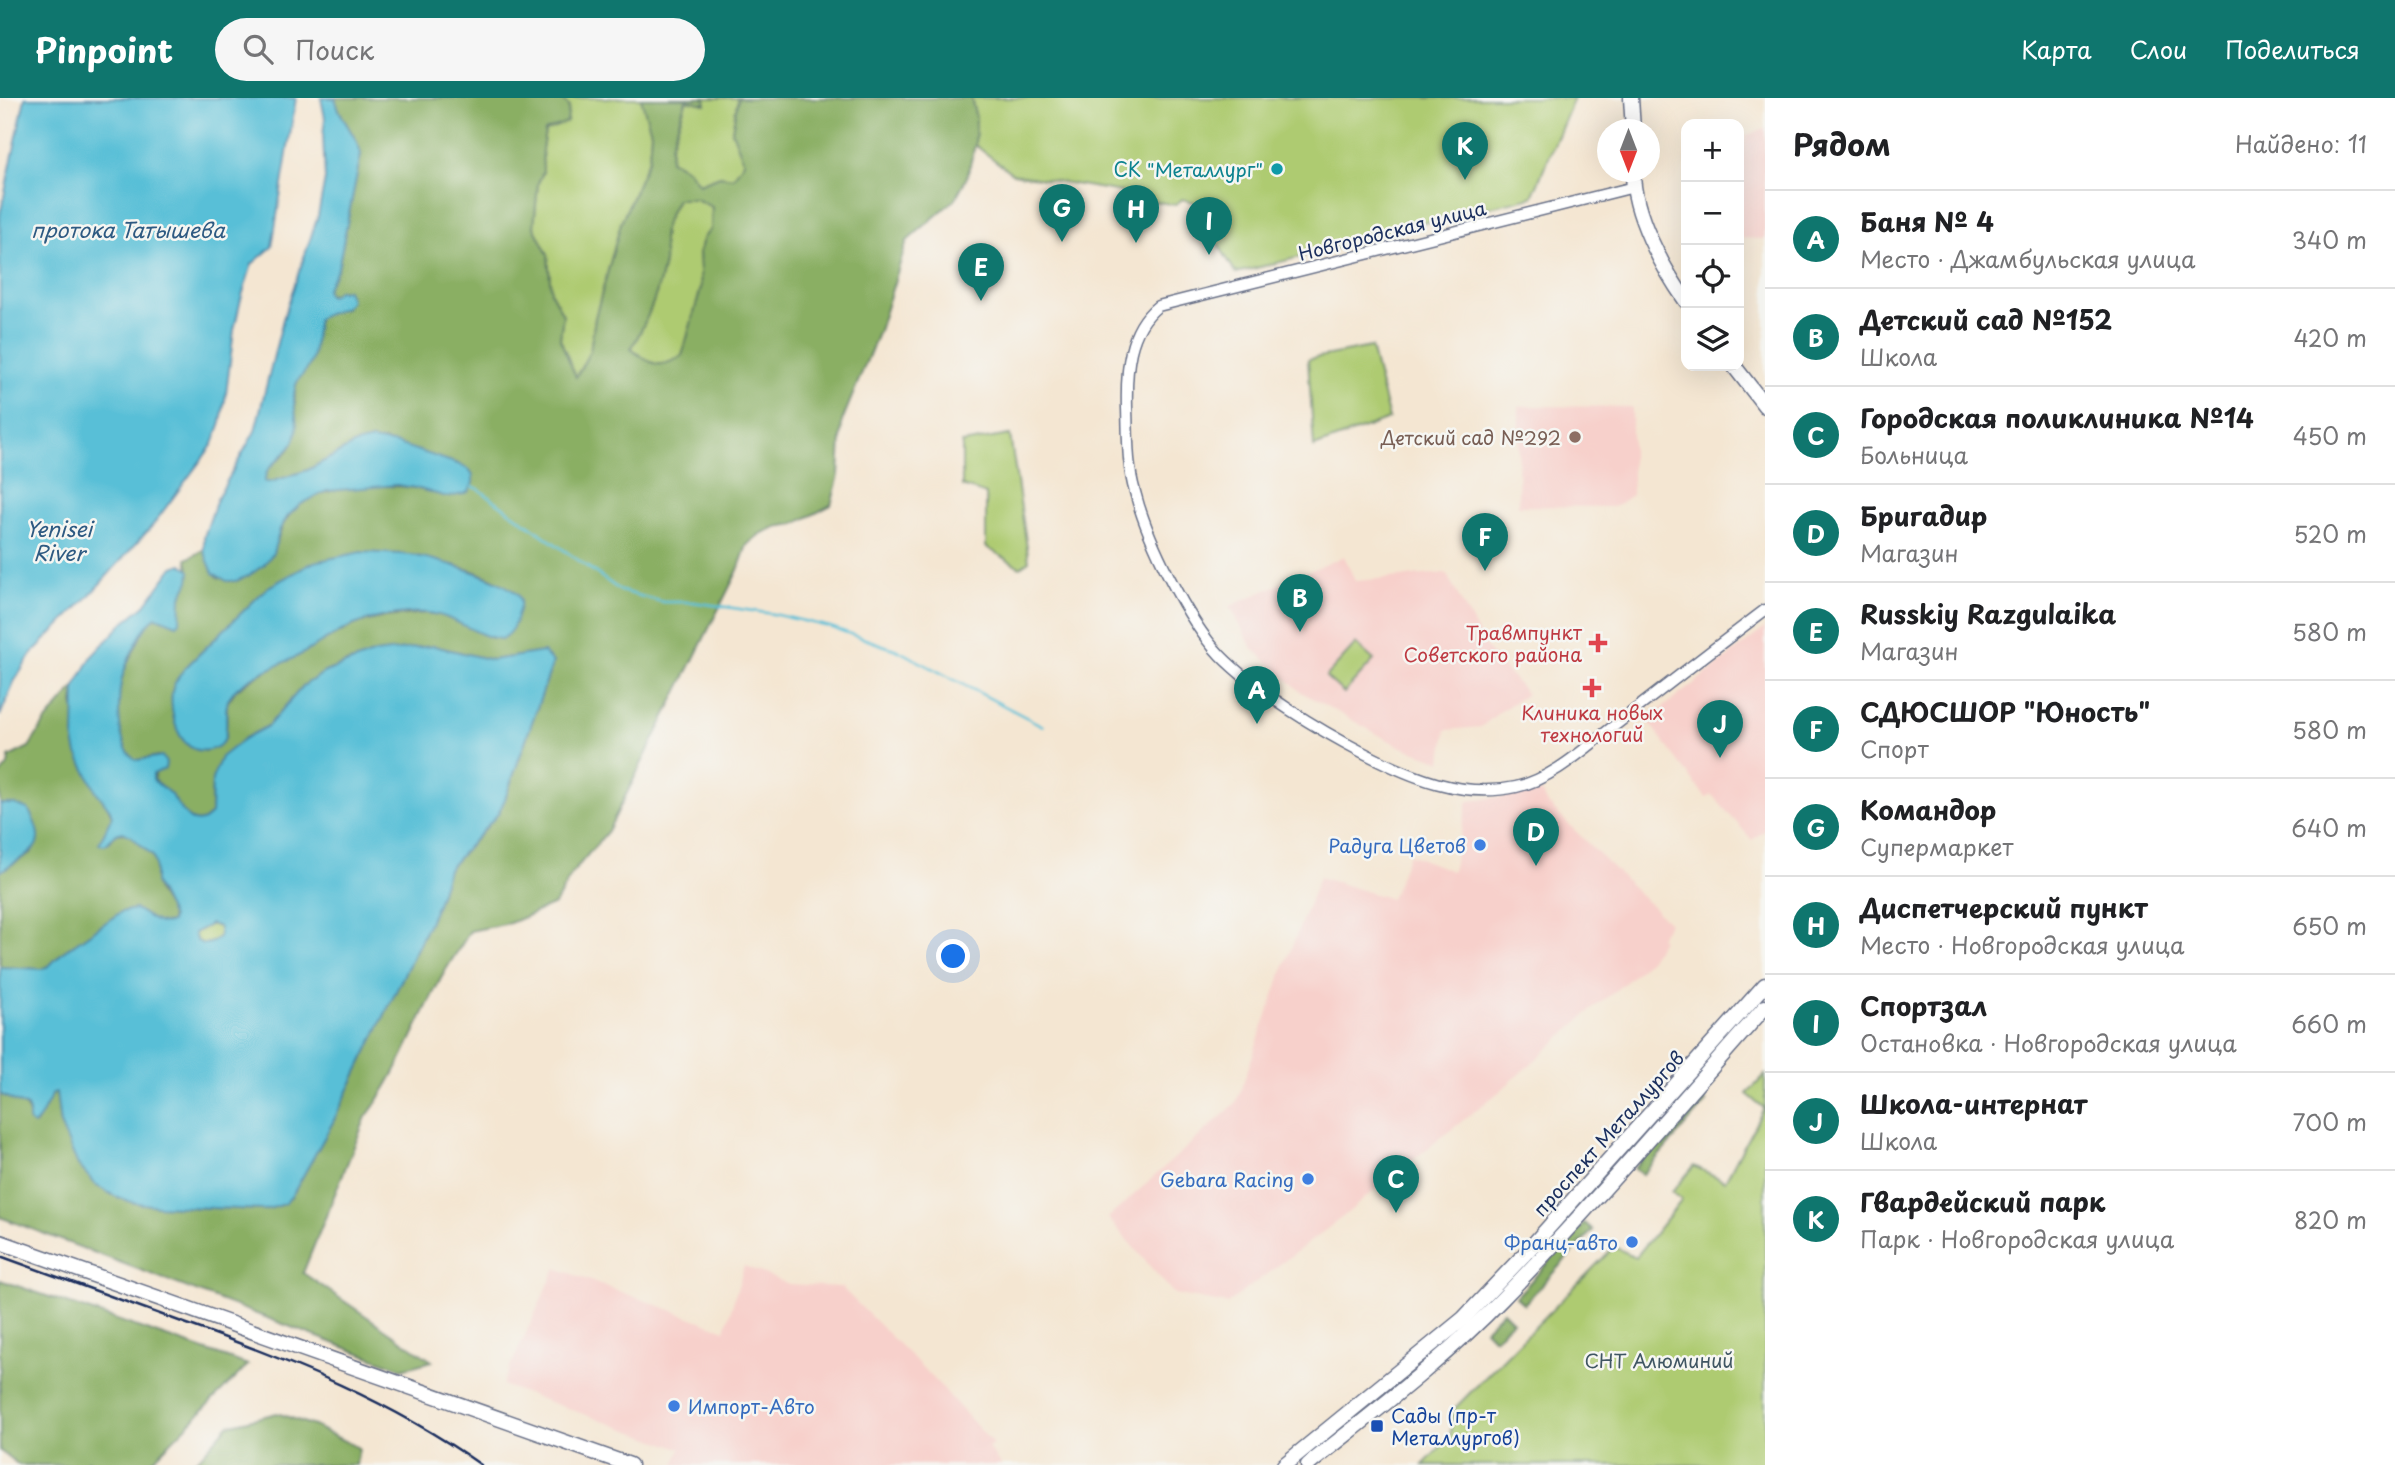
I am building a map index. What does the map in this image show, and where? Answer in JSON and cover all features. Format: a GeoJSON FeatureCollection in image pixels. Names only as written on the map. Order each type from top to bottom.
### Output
{"type":"FeatureCollection","features":[{"type":"Feature","properties":{"kind":"main road"},"geometry":{"type":"LineString","coordinates":[[1631,98],[1632,119]]}},
{"type":"Feature","properties":{"kind":"main road"},"geometry":{"type":"LineString","coordinates":[[1634,182],[1641,211],[1660,260],[1681,293]]}},
{"type":"Feature","properties":{"kind":"main road"},"geometry":{"type":"LineString","coordinates":[[1738,371],[1765,406]]}},
{"type":"Feature","properties":{"kind":"main road","name":"проспект Металлургов"},"geometry":{"type":"LineString","coordinates":[[1283,1465],[1463,1318],[1540,1237],[1765,985]]}},
{"type":"Feature","properties":{"kind":"main road","name":"проспект Металлургов"},"geometry":{"type":"LineString","coordinates":[[1308,1465],[1458,1341],[1501,1300],[1765,1007]]}},
{"type":"Feature","properties":{"kind":"main road"},"geometry":{"type":"LineString","coordinates":[[0,1242],[631,1465]]}},
{"type":"Feature","properties":{"kind":"street","name":"Новгородская улица"},"geometry":{"type":"LineString","coordinates":[[1634,187],[1158,306],[1139,326],[1130,356],[1127,401],[1134,492],[1181,600],[1210,644],[1240,674],[1313,724],[1378,760],[1427,780],[1474,791],[1508,788],[1534,781],[1572,758],[1765,610]]}},
{"type":"Feature","properties":{"kind":"shaded area"},"geometry":{"type":"Polygon","coordinates":[[[1765,128],[1765,239],[1744,238],[1746,136],[1765,128]]]}},
{"type":"Feature","properties":{"kind":"shaded area","name":"Детский сад №292"},"geometry":{"type":"Polygon","coordinates":[[[1519,406],[1632,407],[1632,495],[1614,507],[1518,506],[1519,406]]]}},
{"type":"Feature","properties":{"kind":"shaded area"},"geometry":{"type":"Polygon","coordinates":[[[1344,556],[1355,581],[1446,573],[1487,649],[1527,694],[1481,727],[1446,730],[1442,761],[1399,746],[1301,692],[1252,648],[1230,606],[1344,556]]]}},
{"type":"Feature","properties":{"kind":"shaded area"},"geometry":{"type":"Polygon","coordinates":[[[1765,628],[1765,830],[1752,840],[1712,795],[1706,798],[1647,720],[1765,628]]]}},
{"type":"Feature","properties":{"kind":"shaded area"},"geometry":{"type":"Polygon","coordinates":[[[1541,792],[1548,804],[1669,923],[1659,937],[1662,939],[1650,959],[1499,1092],[1344,1216],[1227,1304],[1174,1294],[1108,1218],[1236,1103],[1319,877],[1391,899],[1409,854],[1452,871],[1468,801],[1541,792]]]}},
{"type":"Feature","properties":{"kind":"shaded area"},"geometry":{"type":"Polygon","coordinates":[[[744,1266],[789,1284],[841,1287],[937,1382],[993,1444],[988,1448],[1001,1465],[674,1465],[681,1449],[502,1385],[556,1268],[725,1330],[744,1266]]]}},
{"type":"Feature","properties":{"kind":"green space"},"geometry":{"type":"Polygon","coordinates":[[[335,98],[561,98],[569,107],[567,122],[545,131],[542,149],[543,172],[538,183],[534,227],[548,255],[551,293],[563,315],[560,339],[576,377],[590,351],[595,318],[621,223],[649,158],[651,132],[641,98],[705,98],[706,104],[686,100],[671,146],[670,160],[687,169],[699,184],[720,176],[733,178],[744,162],[732,131],[738,98],[971,98],[976,118],[975,145],[967,177],[955,199],[907,241],[879,331],[842,421],[839,475],[831,505],[795,524],[776,527],[760,534],[747,545],[738,570],[608,831],[573,872],[555,904],[510,923],[470,931],[434,991],[389,1083],[366,1117],[303,1273],[432,1361],[402,1369],[0,1217],[0,1094],[24,1106],[29,1120],[36,1124],[56,1092],[60,1124],[69,1142],[97,1186],[115,1196],[131,1202],[158,1206],[265,1210],[285,1204],[333,1122],[426,929],[448,869],[488,826],[505,799],[553,662],[543,652],[492,660],[434,646],[349,662],[325,672],[303,686],[268,726],[245,738],[212,779],[211,814],[198,822],[188,817],[170,794],[154,780],[158,756],[138,760],[133,758],[123,742],[118,709],[123,674],[148,624],[157,617],[161,618],[180,603],[188,578],[187,559],[204,550],[219,578],[277,542],[282,526],[290,514],[312,498],[340,489],[371,486],[426,491],[458,464],[385,441],[355,444],[308,470],[265,482],[267,471],[287,452],[293,440],[296,425],[296,384],[311,362],[318,319],[346,308],[334,295],[327,294],[326,289],[338,268],[361,154],[335,98]],[[677,199],[664,229],[664,262],[659,285],[647,318],[631,349],[656,364],[667,363],[682,356],[701,288],[699,252],[704,237],[711,229],[712,207],[696,199],[677,199]],[[412,555],[268,587],[184,669],[189,746],[206,751],[226,737],[227,703],[236,690],[258,675],[356,624],[385,617],[427,613],[446,616],[492,638],[519,598],[498,581],[484,575],[412,555]]]}},
{"type":"Feature","properties":{"kind":"green space"},"geometry":{"type":"Polygon","coordinates":[[[561,98],[641,98],[651,132],[649,158],[621,223],[595,318],[590,351],[576,378],[560,339],[563,315],[551,293],[548,255],[534,227],[538,183],[543,172],[542,149],[545,131],[569,107],[561,98]]]}},
{"type":"Feature","properties":{"kind":"green space"},"geometry":{"type":"Polygon","coordinates":[[[705,98],[738,98],[732,131],[744,162],[733,178],[720,176],[699,184],[687,169],[670,160],[671,146],[687,100],[705,104],[705,98]]]}},
{"type":"Feature","properties":{"kind":"green space"},"geometry":{"type":"Polygon","coordinates":[[[971,98],[1574,98],[1532,197],[1374,235],[1357,243],[1236,273],[1206,225],[1197,203],[1182,199],[1176,205],[1146,200],[1145,203],[1122,199],[1122,192],[1013,174],[975,145],[976,118],[971,98]]]}},
{"type":"Feature","properties":{"kind":"green space"},"geometry":{"type":"Polygon","coordinates":[[[677,199],[696,199],[712,207],[711,229],[704,237],[699,252],[701,288],[682,356],[667,363],[655,364],[631,349],[659,285],[664,262],[664,229],[677,199]]]}},
{"type":"Feature","properties":{"kind":"green space"},"geometry":{"type":"Polygon","coordinates":[[[1371,347],[1389,419],[1314,447],[1308,359],[1371,347]]]}},
{"type":"Feature","properties":{"kind":"green space"},"geometry":{"type":"Polygon","coordinates":[[[1010,435],[1029,561],[1020,567],[986,547],[986,494],[962,486],[962,443],[1010,435]]]}},
{"type":"Feature","properties":{"kind":"green space"},"geometry":{"type":"Polygon","coordinates":[[[1356,644],[1374,660],[1344,693],[1326,677],[1356,644]]]}},
{"type":"Feature","properties":{"kind":"green space"},"geometry":{"type":"Polygon","coordinates":[[[75,687],[73,704],[112,816],[110,841],[116,834],[127,833],[153,857],[156,863],[158,892],[169,910],[171,922],[159,924],[135,909],[122,912],[63,952],[49,966],[42,969],[0,967],[0,872],[32,852],[14,804],[0,804],[0,775],[8,765],[9,757],[29,747],[45,722],[75,687]]]}},
{"type":"Feature","properties":{"kind":"green space"},"geometry":{"type":"Polygon","coordinates":[[[211,924],[219,927],[219,937],[208,943],[196,940],[194,933],[211,924]]]}},
{"type":"Feature","properties":{"kind":"green space","name":"СНТ Алюминий"},"geometry":{"type":"Polygon","coordinates":[[[1765,1075],[1765,1465],[1423,1465],[1450,1437],[1453,1410],[1614,1247],[1636,1257],[1682,1200],[1672,1192],[1694,1166],[1725,1181],[1764,1108],[1747,1094],[1765,1075]]]}},
{"type":"Feature","properties":{"kind":"green space"},"geometry":{"type":"Polygon","coordinates":[[[1699,1095],[1706,1102],[1642,1175],[1634,1168],[1699,1095]]]}},
{"type":"Feature","properties":{"kind":"green space"},"geometry":{"type":"Polygon","coordinates":[[[1585,1223],[1593,1230],[1524,1304],[1516,1297],[1585,1223]]]}},
{"type":"Feature","properties":{"kind":"green space"},"geometry":{"type":"Polygon","coordinates":[[[0,1280],[248,1365],[148,1465],[95,1465],[88,1460],[83,1465],[19,1465],[0,1451],[0,1280]]]}},
{"type":"Feature","properties":{"kind":"green space"},"geometry":{"type":"Polygon","coordinates":[[[1503,1311],[1513,1321],[1494,1338],[1485,1329],[1503,1311]]]}},
{"type":"Feature","properties":{"kind":"green space"},"geometry":{"type":"Polygon","coordinates":[[[277,1413],[314,1426],[359,1448],[356,1465],[190,1465],[228,1425],[277,1413]]]}},
{"type":"Feature","properties":{"kind":"water","name":"протока Татышева"},"geometry":{"type":"Polygon","coordinates":[[[25,98],[296,98],[272,247],[252,264],[241,299],[221,422],[213,444],[152,526],[88,597],[32,653],[14,682],[0,716],[0,215],[25,98]]]}},
{"type":"Feature","properties":{"kind":"water"},"geometry":{"type":"Polygon","coordinates":[[[321,98],[335,98],[361,154],[338,268],[326,289],[330,296],[347,290],[351,300],[346,307],[318,319],[311,362],[295,388],[295,439],[268,470],[265,482],[308,470],[355,444],[372,440],[398,444],[458,464],[473,475],[473,483],[464,494],[447,497],[397,485],[327,491],[301,504],[288,516],[280,529],[273,553],[264,565],[248,576],[227,581],[213,573],[204,550],[204,537],[217,499],[255,431],[283,319],[318,216],[325,179],[325,118],[321,98]]]}},
{"type":"Feature","properties":{"kind":"water"},"geometry":{"type":"Polygon","coordinates":[[[361,552],[420,557],[469,570],[501,584],[513,590],[520,599],[514,625],[502,639],[427,613],[390,615],[354,625],[243,683],[227,703],[223,742],[209,750],[190,747],[178,732],[171,701],[176,680],[184,669],[268,587],[314,562],[361,552]]]}},
{"type":"Feature","properties":{"kind":"water"},"geometry":{"type":"Polygon","coordinates":[[[182,564],[190,571],[189,581],[181,597],[180,622],[177,625],[157,617],[141,634],[122,678],[119,698],[120,723],[122,736],[131,755],[138,760],[162,756],[166,763],[165,769],[153,774],[153,780],[170,794],[193,821],[204,820],[211,814],[212,779],[221,757],[245,738],[268,726],[303,686],[325,672],[375,653],[434,646],[492,660],[543,652],[553,662],[498,814],[448,869],[426,929],[333,1122],[293,1194],[285,1204],[265,1210],[158,1206],[131,1202],[115,1196],[97,1186],[78,1165],[60,1124],[56,1092],[34,1125],[29,1122],[27,1107],[0,1094],[0,967],[42,969],[49,966],[63,952],[121,912],[135,909],[157,922],[171,922],[172,917],[155,883],[153,856],[123,832],[116,834],[105,845],[99,844],[112,816],[77,754],[74,740],[75,687],[92,656],[123,623],[145,605],[173,567],[182,564]],[[211,924],[194,933],[196,940],[205,944],[214,941],[219,937],[219,927],[211,924]]]}},
{"type":"Feature","properties":{"kind":"water"},"geometry":{"type":"Polygon","coordinates":[[[0,804],[14,804],[28,809],[35,823],[38,842],[28,853],[0,872],[0,804]]]}},
{"type":"Feature","properties":{"kind":"waterway"},"geometry":{"type":"LineString","coordinates":[[472,487],[621,591],[663,602],[693,602],[773,614],[830,627],[897,650],[1043,726]]}},
{"type":"Feature","properties":{"kind":"railway"},"geometry":{"type":"LineString","coordinates":[[0,1256],[304,1369],[377,1402],[481,1465]]}},
{"type":"Feature","properties":{"kind":"place","name":"СК \"Металлург\""},"geometry":{"type":"Point","coordinates":[1277,169]}},
{"type":"Feature","properties":{"kind":"place","name":"Гвардейский парк"},"geometry":{"type":"Point","coordinates":[1465,180]}},
{"type":"Feature","properties":{"kind":"place","name":"Командор"},"geometry":{"type":"Point","coordinates":[1062,242]}},
{"type":"Feature","properties":{"kind":"place","name":"Диспетчерский пункт"},"geometry":{"type":"Point","coordinates":[1136,243]}},
{"type":"Feature","properties":{"kind":"place","name":"Спортзал"},"geometry":{"type":"Point","coordinates":[1209,255]}},
{"type":"Feature","properties":{"kind":"place","name":"Russkiy Razgulaika"},"geometry":{"type":"Point","coordinates":[981,301]}},
{"type":"Feature","properties":{"kind":"place","name":"Детский сад №292"},"geometry":{"type":"Point","coordinates":[1575,437]}},
{"type":"Feature","properties":{"kind":"place","name":"СДЮСШОР \"Юность\""},"geometry":{"type":"Point","coordinates":[1485,571]}},
{"type":"Feature","properties":{"kind":"place","name":"Детский сад №152"},"geometry":{"type":"Point","coordinates":[1300,632]}},
{"type":"Feature","properties":{"kind":"place","name":"Травмпункт Советского района"},"geometry":{"type":"Point","coordinates":[1598,643]}},
{"type":"Feature","properties":{"kind":"place","name":"Клиника новых технологий"},"geometry":{"type":"Point","coordinates":[1592,688]}},
{"type":"Feature","properties":{"kind":"place","name":"Баня № 4"},"geometry":{"type":"Point","coordinates":[1257,724]}},
{"type":"Feature","properties":{"kind":"place","name":"Школа-интернат"},"geometry":{"type":"Point","coordinates":[1720,758]}},
{"type":"Feature","properties":{"kind":"place","name":"Радуга Цветов"},"geometry":{"type":"Point","coordinates":[1480,845]}},
{"type":"Feature","properties":{"kind":"place","name":"Бригадир"},"geometry":{"type":"Point","coordinates":[1536,866]}},
{"type":"Feature","properties":{"kind":"place","name":"Gebara Racing"},"geometry":{"type":"Point","coordinates":[1308,1179]}},
{"type":"Feature","properties":{"kind":"place","name":"Городская поликлиника №14"},"geometry":{"type":"Point","coordinates":[1396,1213]}},
{"type":"Feature","properties":{"kind":"place","name":"Франц-авто"},"geometry":{"type":"Point","coordinates":[1632,1242]}},
{"type":"Feature","properties":{"kind":"place","name":"Импорт-Авто"},"geometry":{"type":"Point","coordinates":[674,1406]}},
{"type":"Feature","properties":{"kind":"place","name":"Сады (пр-т Металлургов)"},"geometry":{"type":"Point","coordinates":[1377,1426]}},
{"type":"Feature","properties":{"kind":"water label","name":"Yenisei River"},"geometry":{"type":"Point","coordinates":[59,540]}}]}
